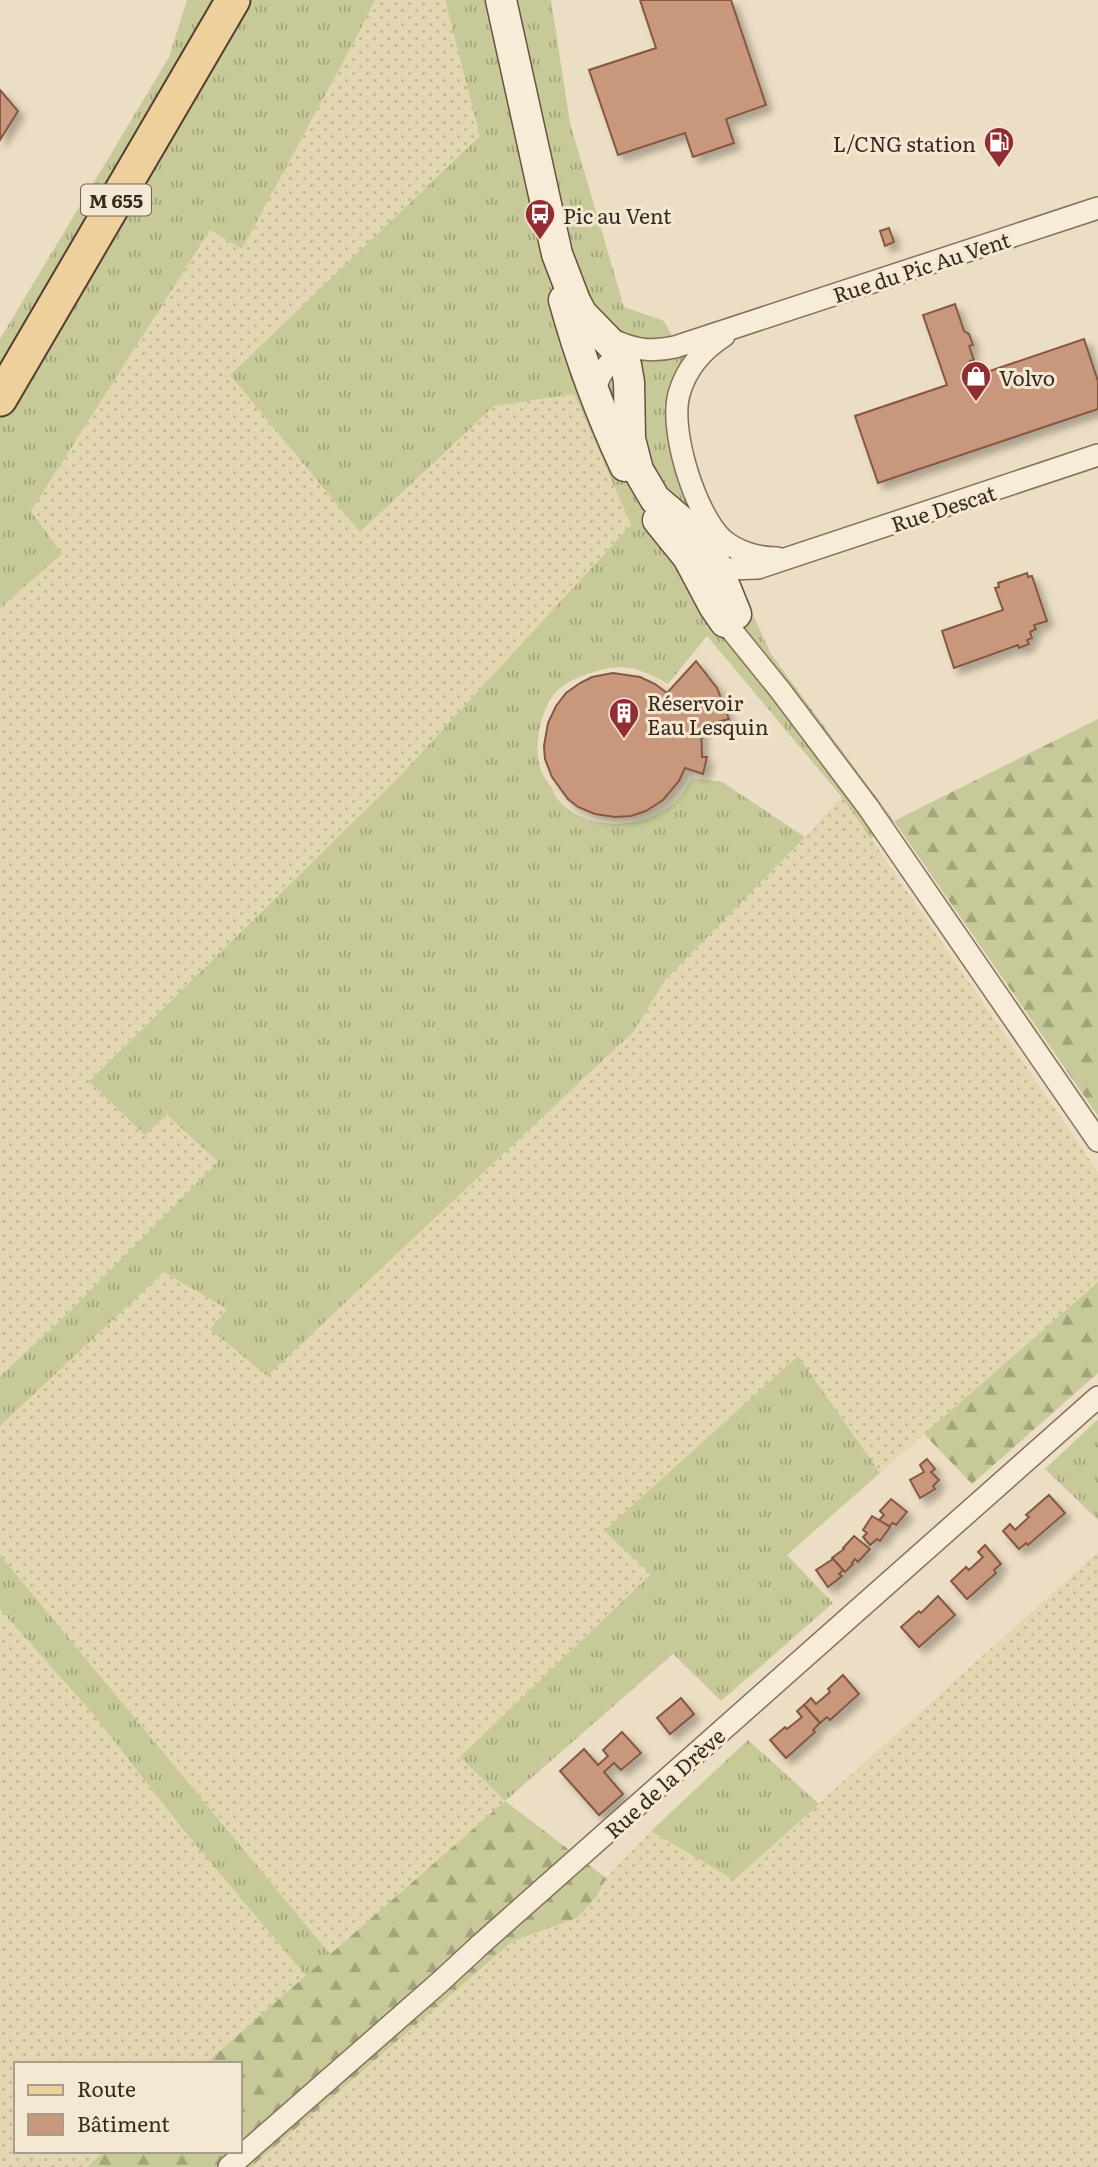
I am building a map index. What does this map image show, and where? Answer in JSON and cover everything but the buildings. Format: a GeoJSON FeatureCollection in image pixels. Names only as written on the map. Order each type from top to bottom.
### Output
{"type":"FeatureCollection","features":[{"type":"Feature","properties":{"kind":"main road","name":"M 655"},"geometry":{"type":"LineString","coordinates":[[0,400],[233,0]]}},
{"type":"Feature","properties":{"kind":"street"},"geometry":{"type":"LineString","coordinates":[[501,0],[557,254],[564,299],[578,351],[594,395],[639,493],[681,547],[714,606],[731,618]]}},
{"type":"Feature","properties":{"kind":"street","name":"Rue du Pic Au Vent"},"geometry":{"type":"LineString","coordinates":[[621,346],[675,347],[1098,208]]}},
{"type":"Feature","properties":{"kind":"street"},"geometry":{"type":"LineString","coordinates":[[557,254],[578,308],[586,320],[621,346],[629,376],[630,439],[638,470],[655,499],[701,538],[717,566],[731,618],[780,690],[880,824],[1098,1141]]}},
{"type":"Feature","properties":{"kind":"street","name":"Rue du Pic Au Vent"},"geometry":{"type":"LineString","coordinates":[[696,493],[679,443],[679,393],[688,371],[698,358],[713,344],[744,325]]}},
{"type":"Feature","properties":{"kind":"street"},"geometry":{"type":"LineString","coordinates":[[594,395],[601,375],[621,346]]}},
{"type":"Feature","properties":{"kind":"street","name":"Rue Descat"},"geometry":{"type":"LineString","coordinates":[[681,547],[689,554],[717,566],[737,570],[751,569],[1098,455]]}},
{"type":"Feature","properties":{"kind":"street","name":"Rue Descat"},"geometry":{"type":"LineString","coordinates":[[696,493],[708,520],[723,540],[756,556],[788,558]]}},
{"type":"Feature","properties":{"kind":"street","name":"Rue de la Drève"},"geometry":{"type":"LineString","coordinates":[[229,2167],[1098,1396]]}},
{"type":"Feature","properties":{"kind":"shaded area"},"geometry":{"type":"Polygon","coordinates":[[[375,0],[445,0],[481,136],[230,375],[360,531],[494,406],[574,394],[631,525],[398,778],[89,1080],[145,1135],[167,1115],[218,1162],[58,1323],[0,1376],[0,608],[62,554],[31,511],[210,230],[242,249],[375,0]]]}},
{"type":"Feature","properties":{"kind":"shaded area"},"geometry":{"type":"Polygon","coordinates":[[[842,796],[1098,1172],[1098,1282],[880,1473],[798,1357],[651,1574],[460,1757],[505,1801],[330,1954],[0,1555],[0,1426],[164,1272],[227,1309],[211,1329],[267,1376],[633,1032],[666,979],[842,796]]]}},
{"type":"Feature","properties":{"kind":"shaded area"},"geometry":{"type":"Polygon","coordinates":[[[1098,1552],[1098,2167],[251,2167],[513,1941],[577,1918],[597,1896],[606,1878],[651,1831],[734,1880],[1098,1552]]]}},
{"type":"Feature","properties":{"kind":"shaded area"},"geometry":{"type":"Polygon","coordinates":[[[0,1609],[93,1714],[186,1833],[306,1976],[207,2062],[14,2062],[14,2153],[103,2153],[87,2167],[0,2167],[0,1609]]]}},
{"type":"Feature","properties":{"kind":"green space"},"geometry":{"type":"Polygon","coordinates":[[[187,0],[375,0],[242,249],[210,230],[31,511],[62,554],[0,608],[0,339],[169,57],[187,0]]]}},
{"type":"Feature","properties":{"kind":"green space"},"geometry":{"type":"Polygon","coordinates":[[[445,0],[551,0],[570,123],[624,307],[664,321],[684,358],[664,407],[674,459],[696,513],[750,608],[771,654],[894,821],[871,839],[841,796],[707,636],[668,684],[636,669],[616,667],[595,672],[564,685],[545,709],[539,730],[538,752],[543,774],[559,801],[572,812],[602,823],[635,822],[665,810],[679,798],[692,778],[722,782],[805,837],[666,979],[633,1032],[267,1376],[210,1329],[227,1309],[164,1272],[0,1426],[0,1376],[58,1323],[218,1162],[167,1115],[145,1135],[89,1081],[398,778],[631,525],[574,394],[494,406],[360,532],[230,375],[480,136],[445,0]]]}},
{"type":"Feature","properties":{"kind":"green space"},"geometry":{"type":"Polygon","coordinates":[[[1098,719],[1098,1116],[894,821],[1098,719]]]}},
{"type":"Feature","properties":{"kind":"green space"},"geometry":{"type":"Polygon","coordinates":[[[1098,1282],[1098,1373],[972,1484],[924,1434],[1098,1282]]]}},
{"type":"Feature","properties":{"kind":"green space"},"geometry":{"type":"Polygon","coordinates":[[[798,1356],[880,1473],[787,1555],[833,1603],[721,1701],[673,1654],[505,1801],[460,1757],[651,1574],[604,1531],[798,1356]]]}},
{"type":"Feature","properties":{"kind":"green space"},"geometry":{"type":"Polygon","coordinates":[[[1098,1421],[1098,1520],[1045,1469],[1098,1421]]]}},
{"type":"Feature","properties":{"kind":"green space"},"geometry":{"type":"Polygon","coordinates":[[[0,1555],[330,1954],[306,1976],[186,1833],[93,1714],[0,1609],[0,1555]]]}},
{"type":"Feature","properties":{"kind":"green space"},"geometry":{"type":"Polygon","coordinates":[[[748,1740],[819,1804],[734,1880],[651,1831],[748,1740]]]}},
{"type":"Feature","properties":{"kind":"green space"},"geometry":{"type":"Polygon","coordinates":[[[505,1801],[606,1878],[597,1896],[577,1918],[513,1941],[251,2167],[87,2167],[103,2153],[242,2153],[242,2062],[207,2062],[505,1801]]]}},
{"type":"Feature","properties":{"kind":"place","name":"L/CNG station"},"geometry":{"type":"Point","coordinates":[999,169]}},
{"type":"Feature","properties":{"kind":"place","name":"Pic au Vent"},"geometry":{"type":"Point","coordinates":[540,241]}},
{"type":"Feature","properties":{"kind":"place","name":"Volvo"},"geometry":{"type":"Point","coordinates":[976,403]}},
{"type":"Feature","properties":{"kind":"place","name":"Réservoir Eau Lesquin"},"geometry":{"type":"Point","coordinates":[624,740]}}]}
